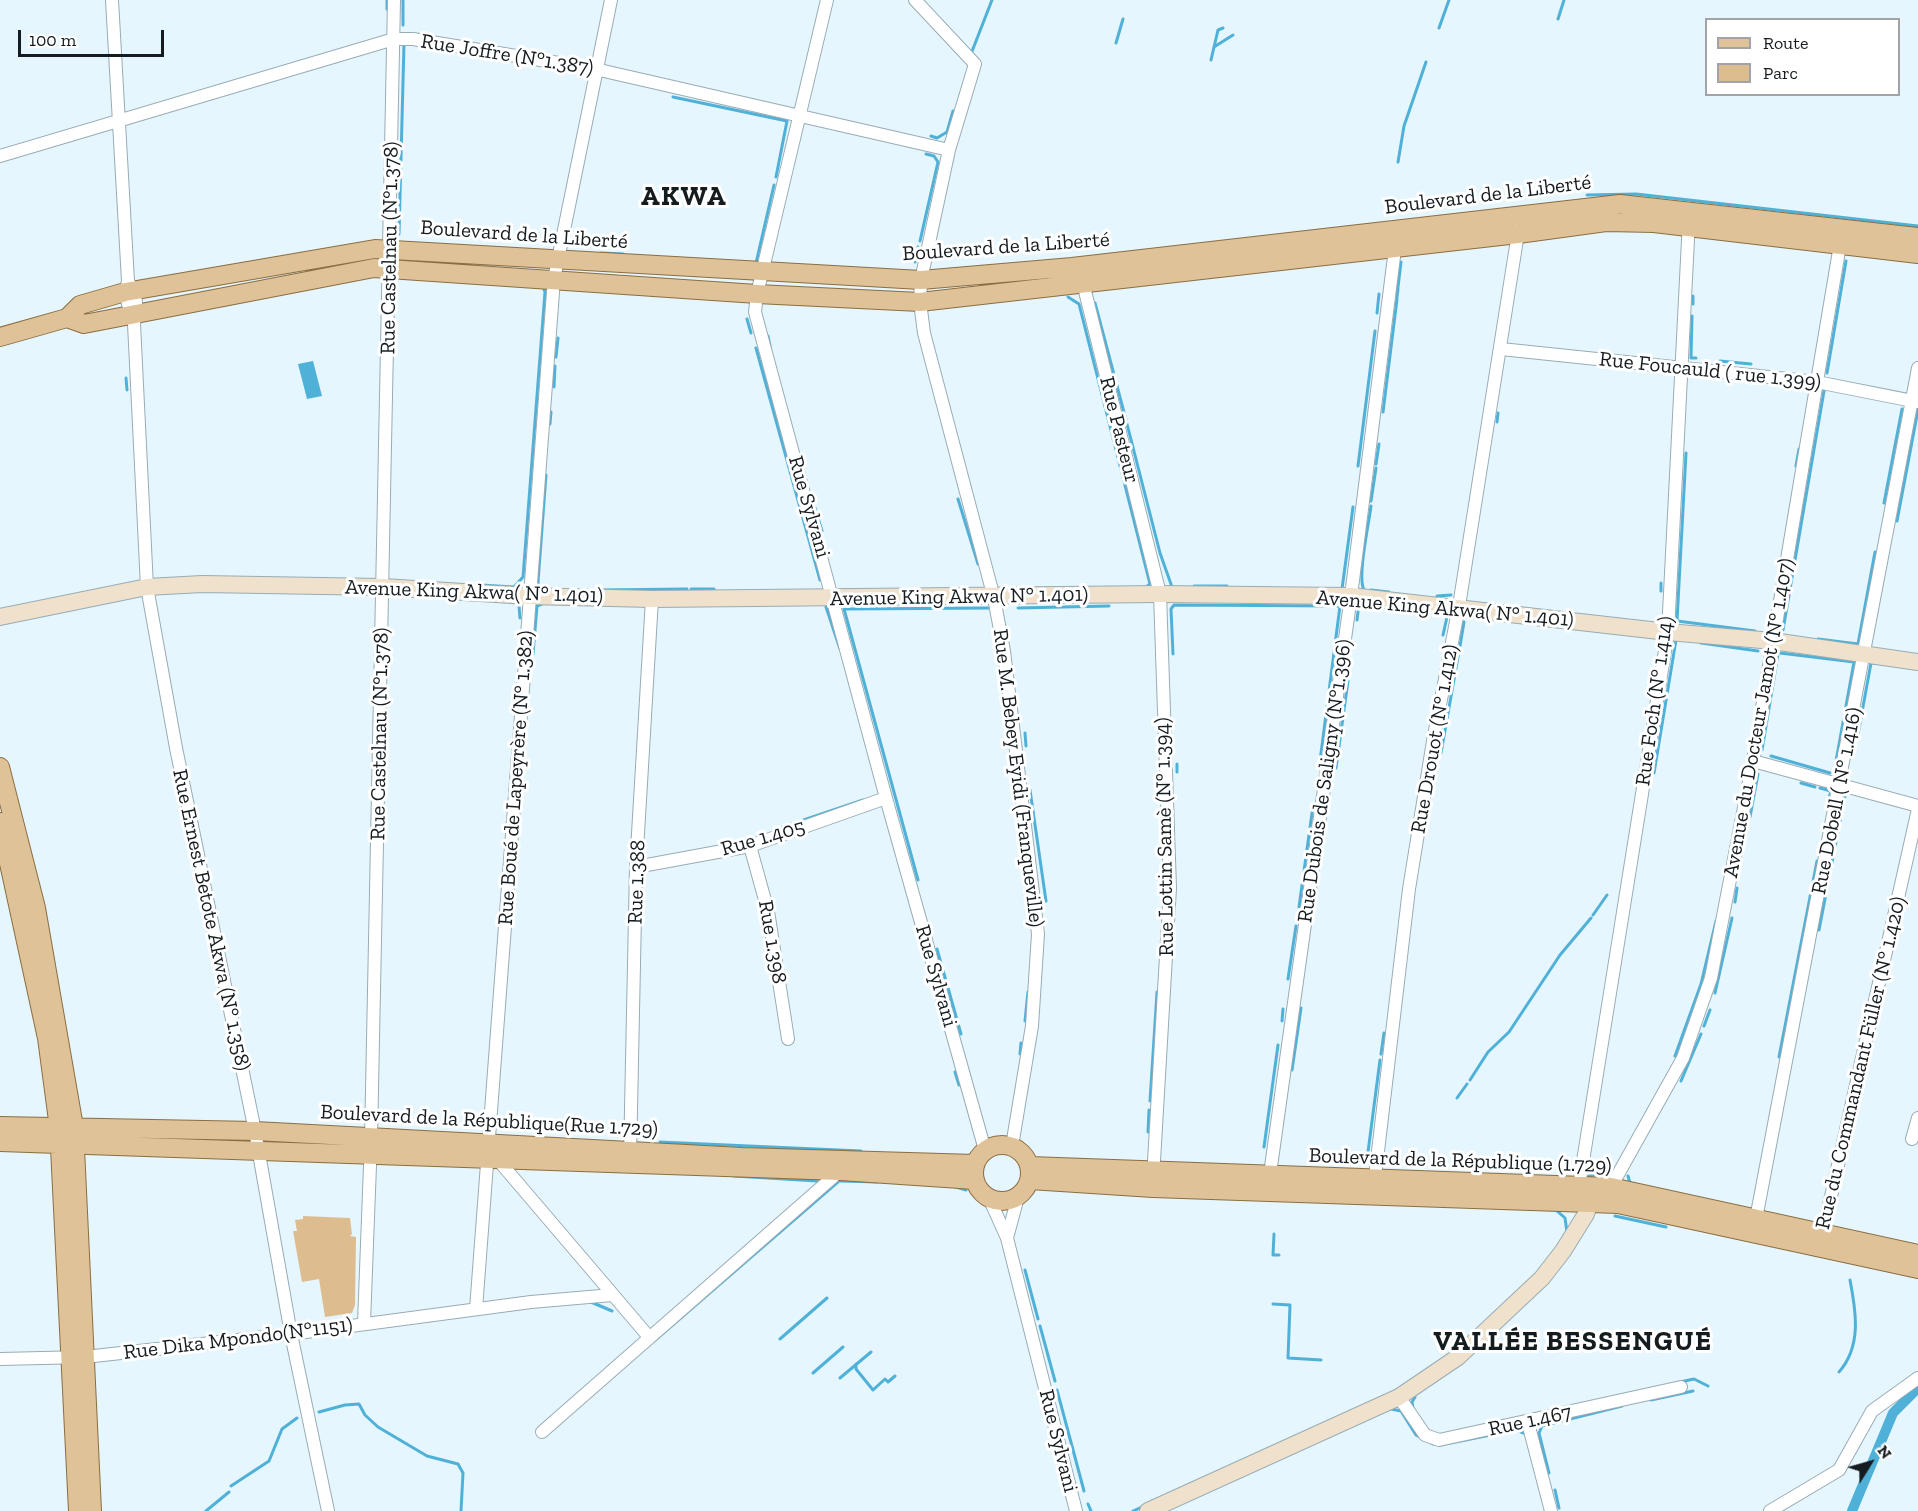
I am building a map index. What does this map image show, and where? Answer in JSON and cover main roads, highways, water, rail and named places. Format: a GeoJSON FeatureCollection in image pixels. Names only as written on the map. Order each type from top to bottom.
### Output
{"type":"FeatureCollection","features":[{"type":"Feature","properties":{"kind":"main road","name":"Boulevard de la Liberté"},"geometry":{"type":"LineString","coordinates":[[67,318],[84,324],[133,317],[374,268],[757,294],[920,302],[1082,274],[1398,228],[1620,204],[1689,219],[1842,236],[1918,237]]}},
{"type":"Feature","properties":{"kind":"main road","name":"Boulevard de la Liberté"},"geometry":{"type":"LineString","coordinates":[[0,337],[67,318],[80,305],[129,288],[391,249],[921,280],[1082,274],[1395,249],[1606,222],[1689,219]]}},
{"type":"Feature","properties":{"kind":"main road","name":"Boulevard de la Liberté"},"geometry":{"type":"LineString","coordinates":[[1842,236],[1918,254]]}},
{"type":"Feature","properties":{"kind":"main road"},"geometry":{"type":"LineString","coordinates":[[0,767],[36,908],[68,1135],[78,1357],[78,1511]]}},
{"type":"Feature","properties":{"kind":"main road"},"geometry":{"type":"LineString","coordinates":[[0,822],[68,1135]]}},
{"type":"Feature","properties":{"kind":"main road","name":"Boulevard de la République(Rue 1.729)"},"geometry":{"type":"LineString","coordinates":[[0,1126],[68,1135],[258,1150],[371,1147],[841,1165],[978,1165]]}},
{"type":"Feature","properties":{"kind":"main road","name":"Boulevard de la République(Rue 1.729)"},"geometry":{"type":"LineString","coordinates":[[0,1142],[68,1135],[255,1131],[371,1147]]}},
{"type":"Feature","properties":{"kind":"main road"},"geometry":{"type":"LineString","coordinates":[[998,1145],[1012,1146],[1023,1154],[1030,1173],[1018,1197],[1005,1201],[989,1198],[979,1190],[978,1165],[998,1145]]}},
{"type":"Feature","properties":{"kind":"main road","name":"Boulevard de la République (1.729)"},"geometry":{"type":"LineString","coordinates":[[1030,1173],[1373,1188],[1594,1190],[1821,1240],[1918,1254]]}},
{"type":"Feature","properties":{"kind":"main road","name":"Boulevard de la République (1.729)"},"geometry":{"type":"LineString","coordinates":[[1594,1190],[1618,1204],[1755,1226]]}},
{"type":"Feature","properties":{"kind":"main road","name":"Boulevard de la République (1.729)"},"geometry":{"type":"LineString","coordinates":[[1821,1240],[1918,1269]]}},
{"type":"Feature","properties":{"kind":"main road"},"geometry":{"type":"LineString","coordinates":[[78,1357],[92,1511]]}},
{"type":"Feature","properties":{"kind":"water"},"geometry":{"type":"Polygon","coordinates":[[[313,361],[322,396],[307,399],[298,364],[313,361]]]}},
{"type":"Feature","properties":{"kind":"waterway"},"geometry":{"type":"LineString","coordinates":[[387,0],[387,9]]}},
{"type":"Feature","properties":{"kind":"waterway"},"geometry":{"type":"LineString","coordinates":[[403,0],[403,25]]}},
{"type":"Feature","properties":{"kind":"waterway"},"geometry":{"type":"LineString","coordinates":[[971,54],[992,0]]}},
{"type":"Feature","properties":{"kind":"waterway"},"geometry":{"type":"LineString","coordinates":[[1439,28],[1449,0]]}},
{"type":"Feature","properties":{"kind":"waterway"},"geometry":{"type":"LineString","coordinates":[[1558,19],[1564,0]]}},
{"type":"Feature","properties":{"kind":"waterway"},"geometry":{"type":"LineString","coordinates":[[1116,43],[1123,19]]}},
{"type":"Feature","properties":{"kind":"waterway"},"geometry":{"type":"LineString","coordinates":[[1211,60],[1218,30],[1223,28]]}},
{"type":"Feature","properties":{"kind":"waterway"},"geometry":{"type":"LineString","coordinates":[[1214,47],[1233,35]]}},
{"type":"Feature","properties":{"kind":"waterway"},"geometry":{"type":"LineString","coordinates":[[399,234],[404,44]]}},
{"type":"Feature","properties":{"kind":"waterway"},"geometry":{"type":"LineString","coordinates":[[1398,162],[1404,126],[1426,62]]}},
{"type":"Feature","properties":{"kind":"waterway"},"geometry":{"type":"LineString","coordinates":[[673,97],[787,121],[776,177]]}},
{"type":"Feature","properties":{"kind":"waterway"},"geometry":{"type":"LineString","coordinates":[[931,136],[937,138],[947,132],[953,111]]}},
{"type":"Feature","properties":{"kind":"waterway"},"geometry":{"type":"LineString","coordinates":[[920,241],[938,162],[934,156],[926,154]]}},
{"type":"Feature","properties":{"kind":"waterway"},"geometry":{"type":"LineString","coordinates":[[756,263],[774,185]]}},
{"type":"Feature","properties":{"kind":"waterway"},"geometry":{"type":"LineString","coordinates":[[1587,195],[1636,194],[1918,226]]}},
{"type":"Feature","properties":{"kind":"waterway"},"geometry":{"type":"LineString","coordinates":[[915,262],[918,247]]}},
{"type":"Feature","properties":{"kind":"waterway"},"geometry":{"type":"LineString","coordinates":[[601,253],[623,254]]}},
{"type":"Feature","properties":{"kind":"waterway"},"geometry":{"type":"LineString","coordinates":[[1827,373],[1846,261]]}},
{"type":"Feature","properties":{"kind":"waterway"},"geometry":{"type":"LineString","coordinates":[[1398,287],[1401,262]]}},
{"type":"Feature","properties":{"kind":"waterway"},"geometry":{"type":"LineString","coordinates":[[481,585],[514,587],[523,577],[545,292],[543,287]]}},
{"type":"Feature","properties":{"kind":"waterway"},"geometry":{"type":"LineString","coordinates":[[1397,297],[1398,289]]}},
{"type":"Feature","properties":{"kind":"waterway"},"geometry":{"type":"LineString","coordinates":[[1377,313],[1379,294]]}},
{"type":"Feature","properties":{"kind":"waterway"},"geometry":{"type":"LineString","coordinates":[[1693,296],[1693,304]]}},
{"type":"Feature","properties":{"kind":"waterway"},"geometry":{"type":"LineString","coordinates":[[1068,297],[1079,304],[1150,584],[1146,587]]}},
{"type":"Feature","properties":{"kind":"waterway"},"geometry":{"type":"LineString","coordinates":[[1383,412],[1397,299]]}},
{"type":"Feature","properties":{"kind":"waterway"},"geometry":{"type":"LineString","coordinates":[[1095,303],[1126,420]]}},
{"type":"Feature","properties":{"kind":"waterway"},"geometry":{"type":"LineString","coordinates":[[1692,316],[1691,358],[1696,358]]}},
{"type":"Feature","properties":{"kind":"waterway"},"geometry":{"type":"LineString","coordinates":[[747,319],[751,333]]}},
{"type":"Feature","properties":{"kind":"waterway"},"geometry":{"type":"LineString","coordinates":[[1358,466],[1375,331]]}},
{"type":"Feature","properties":{"kind":"waterway"},"geometry":{"type":"LineString","coordinates":[[768,336],[770,346]]}},
{"type":"Feature","properties":{"kind":"waterway"},"geometry":{"type":"LineString","coordinates":[[556,357],[558,338]]}},
{"type":"Feature","properties":{"kind":"waterway"},"geometry":{"type":"LineString","coordinates":[[756,348],[820,580]]}},
{"type":"Feature","properties":{"kind":"waterway"},"geometry":{"type":"LineString","coordinates":[[1720,361],[1751,364]]}},
{"type":"Feature","properties":{"kind":"waterway"},"geometry":{"type":"LineString","coordinates":[[554,387],[555,366]]}},
{"type":"Feature","properties":{"kind":"waterway"},"geometry":{"type":"LineString","coordinates":[[1689,375],[1720,378]]}},
{"type":"Feature","properties":{"kind":"waterway"},"geometry":{"type":"LineString","coordinates":[[126,378],[127,390]]}},
{"type":"Feature","properties":{"kind":"waterway"},"geometry":{"type":"LineString","coordinates":[[1783,630],[1824,391]]}},
{"type":"Feature","properties":{"kind":"waterway"},"geometry":{"type":"LineString","coordinates":[[1884,503],[1902,409]]}},
{"type":"Feature","properties":{"kind":"waterway"},"geometry":{"type":"LineString","coordinates":[[1897,521],[1918,410]]}},
{"type":"Feature","properties":{"kind":"waterway"},"geometry":{"type":"LineString","coordinates":[[550,424],[551,412]]}},
{"type":"Feature","properties":{"kind":"waterway"},"geometry":{"type":"LineString","coordinates":[[1497,422],[1498,413]]}},
{"type":"Feature","properties":{"kind":"waterway"},"geometry":{"type":"LineString","coordinates":[[1127,424],[1160,553],[1172,587]]}},
{"type":"Feature","properties":{"kind":"waterway"},"geometry":{"type":"LineString","coordinates":[[1376,464],[1379,444]]}},
{"type":"Feature","properties":{"kind":"waterway"},"geometry":{"type":"LineString","coordinates":[[1796,466],[1799,449]]}},
{"type":"Feature","properties":{"kind":"waterway"},"geometry":{"type":"LineString","coordinates":[[1686,453],[1677,621],[1755,631]]}},
{"type":"Feature","properties":{"kind":"waterway"},"geometry":{"type":"LineString","coordinates":[[1371,501],[1376,468]]}},
{"type":"Feature","properties":{"kind":"waterway"},"geometry":{"type":"LineString","coordinates":[[544,589],[539,587],[538,582],[546,475]]}},
{"type":"Feature","properties":{"kind":"waterway"},"geometry":{"type":"LineString","coordinates":[[958,499],[978,564]]}},
{"type":"Feature","properties":{"kind":"waterway"},"geometry":{"type":"LineString","coordinates":[[1364,590],[1362,574],[1371,506]]}},
{"type":"Feature","properties":{"kind":"waterway"},"geometry":{"type":"LineString","coordinates":[[1342,589],[1353,507]]}},
{"type":"Feature","properties":{"kind":"waterway"},"geometry":{"type":"LineString","coordinates":[[815,508],[822,531]]}},
{"type":"Feature","properties":{"kind":"waterway"},"geometry":{"type":"LineString","coordinates":[[1818,639],[1858,644],[1875,552]]}},
{"type":"Feature","properties":{"kind":"waterway"},"geometry":{"type":"LineString","coordinates":[[1661,583],[1661,591]]}},
{"type":"Feature","properties":{"kind":"waterway"},"geometry":{"type":"LineString","coordinates":[[1194,586],[1227,586]]}},
{"type":"Feature","properties":{"kind":"waterway"},"geometry":{"type":"LineString","coordinates":[[599,590],[687,589]]}},
{"type":"Feature","properties":{"kind":"waterway"},"geometry":{"type":"LineString","coordinates":[[691,589],[714,589]]}},
{"type":"Feature","properties":{"kind":"waterway"},"geometry":{"type":"LineString","coordinates":[[1371,590],[1389,592]]}},
{"type":"Feature","properties":{"kind":"waterway"},"geometry":{"type":"LineString","coordinates":[[1437,596],[1451,595]]}},
{"type":"Feature","properties":{"kind":"waterway"},"geometry":{"type":"LineString","coordinates":[[533,654],[537,606],[542,604]]}},
{"type":"Feature","properties":{"kind":"waterway"},"geometry":{"type":"LineString","coordinates":[[1173,654],[1171,609],[1174,605],[1340,606],[1320,761]]}},
{"type":"Feature","properties":{"kind":"waterway"},"geometry":{"type":"LineString","coordinates":[[519,606],[520,618]]}},
{"type":"Feature","properties":{"kind":"waterway"},"geometry":{"type":"LineString","coordinates":[[1018,608],[1109,606]]}},
{"type":"Feature","properties":{"kind":"waterway"},"geometry":{"type":"LineString","coordinates":[[826,607],[840,649]]}},
{"type":"Feature","properties":{"kind":"waterway"},"geometry":{"type":"LineString","coordinates":[[918,880],[844,609],[990,608]]}},
{"type":"Feature","properties":{"kind":"waterway"},"geometry":{"type":"LineString","coordinates":[[1391,610],[1420,612]]}},
{"type":"Feature","properties":{"kind":"waterway"},"geometry":{"type":"LineString","coordinates":[[1357,620],[1358,612]]}},
{"type":"Feature","properties":{"kind":"waterway"},"geometry":{"type":"LineString","coordinates":[[1443,635],[1447,617]]}},
{"type":"Feature","properties":{"kind":"waterway"},"geometry":{"type":"LineString","coordinates":[[1460,646],[1464,622]]}},
{"type":"Feature","properties":{"kind":"waterway"},"geometry":{"type":"LineString","coordinates":[[1654,773],[1676,640]]}},
{"type":"Feature","properties":{"kind":"waterway"},"geometry":{"type":"LineString","coordinates":[[1701,643],[1758,651]]}},
{"type":"Feature","properties":{"kind":"waterway"},"geometry":{"type":"LineString","coordinates":[[1441,753],[1459,651]]}},
{"type":"Feature","properties":{"kind":"waterway"},"geometry":{"type":"LineString","coordinates":[[1780,653],[1854,662],[1834,772]]}},
{"type":"Feature","properties":{"kind":"waterway"},"geometry":{"type":"LineString","coordinates":[[1762,750],[1778,654]]}},
{"type":"Feature","properties":{"kind":"waterway"},"geometry":{"type":"LineString","coordinates":[[1858,734],[1871,663],[1875,663]]}},
{"type":"Feature","properties":{"kind":"waterway"},"geometry":{"type":"LineString","coordinates":[[1336,768],[1348,681]]}},
{"type":"Feature","properties":{"kind":"waterway"},"geometry":{"type":"LineString","coordinates":[[1025,733],[1026,746]]}},
{"type":"Feature","properties":{"kind":"waterway"},"geometry":{"type":"LineString","coordinates":[[1771,756],[1830,773]]}},
{"type":"Feature","properties":{"kind":"waterway"},"geometry":{"type":"LineString","coordinates":[[1177,764],[1177,772]]}},
{"type":"Feature","properties":{"kind":"waterway"},"geometry":{"type":"LineString","coordinates":[[1750,817],[1758,774]]}},
{"type":"Feature","properties":{"kind":"waterway"},"geometry":{"type":"LineString","coordinates":[[1801,783],[1815,787]]}},
{"type":"Feature","properties":{"kind":"waterway"},"geometry":{"type":"LineString","coordinates":[[1820,788],[1831,791],[1829,798]]}},
{"type":"Feature","properties":{"kind":"waterway"},"geometry":{"type":"LineString","coordinates":[[1030,790],[1046,901]]}},
{"type":"Feature","properties":{"kind":"waterway"},"geometry":{"type":"LineString","coordinates":[[1819,930],[1845,795]]}},
{"type":"Feature","properties":{"kind":"waterway"},"geometry":{"type":"LineString","coordinates":[[774,830],[863,800]]}},
{"type":"Feature","properties":{"kind":"waterway"},"geometry":{"type":"LineString","coordinates":[[1299,907],[1313,806]]}},
{"type":"Feature","properties":{"kind":"waterway"},"geometry":{"type":"LineString","coordinates":[[1779,1057],[1817,861]]}},
{"type":"Feature","properties":{"kind":"waterway"},"geometry":{"type":"LineString","coordinates":[[1163,868],[1164,896]]}},
{"type":"Feature","properties":{"kind":"waterway"},"geometry":{"type":"LineString","coordinates":[[1735,902],[1737,888]]}},
{"type":"Feature","properties":{"kind":"waterway"},"geometry":{"type":"LineString","coordinates":[[1593,915],[1607,895]]}},
{"type":"Feature","properties":{"kind":"waterway"},"geometry":{"type":"LineString","coordinates":[[1470,1080],[1488,1052],[1509,1032],[1560,955],[1591,918]]}},
{"type":"Feature","properties":{"kind":"waterway"},"geometry":{"type":"LineString","coordinates":[[1715,993],[1732,918]]}},
{"type":"Feature","properties":{"kind":"waterway"},"geometry":{"type":"LineString","coordinates":[[1675,1056],[1701,984],[1716,921]]}},
{"type":"Feature","properties":{"kind":"waterway"},"geometry":{"type":"LineString","coordinates":[[1288,979],[1296,926]]}},
{"type":"Feature","properties":{"kind":"waterway"},"geometry":{"type":"LineString","coordinates":[[937,949],[961,1034]]}},
{"type":"Feature","properties":{"kind":"waterway"},"geometry":{"type":"LineString","coordinates":[[1025,1021],[1028,992]]}},
{"type":"Feature","properties":{"kind":"waterway"},"geometry":{"type":"LineString","coordinates":[[1150,1101],[1157,992]]}},
{"type":"Feature","properties":{"kind":"waterway"},"geometry":{"type":"LineString","coordinates":[[1292,1070],[1301,1008]]}},
{"type":"Feature","properties":{"kind":"waterway"},"geometry":{"type":"LineString","coordinates":[[1282,1021],[1283,1009]]}},
{"type":"Feature","properties":{"kind":"waterway"},"geometry":{"type":"LineString","coordinates":[[1704,1026],[1710,1010]]}},
{"type":"Feature","properties":{"kind":"waterway"},"geometry":{"type":"LineString","coordinates":[[1381,1054],[1384,1033]]}},
{"type":"Feature","properties":{"kind":"waterway"},"geometry":{"type":"LineString","coordinates":[[1681,1081],[1701,1034]]}},
{"type":"Feature","properties":{"kind":"waterway"},"geometry":{"type":"LineString","coordinates":[[1020,1054],[1021,1043]]}},
{"type":"Feature","properties":{"kind":"waterway"},"geometry":{"type":"LineString","coordinates":[[1264,1147],[1278,1045]]}},
{"type":"Feature","properties":{"kind":"waterway"},"geometry":{"type":"LineString","coordinates":[[1368,1152],[1380,1060]]}},
{"type":"Feature","properties":{"kind":"waterway"},"geometry":{"type":"LineString","coordinates":[[955,1072],[959,1085]]}},
{"type":"Feature","properties":{"kind":"waterway"},"geometry":{"type":"LineString","coordinates":[[1457,1098],[1467,1084]]}},
{"type":"Feature","properties":{"kind":"waterway"},"geometry":{"type":"LineString","coordinates":[[1148,1132],[1149,1110]]}},
{"type":"Feature","properties":{"kind":"waterway"},"geometry":{"type":"LineString","coordinates":[[660,1142],[861,1151]]}},
{"type":"Feature","properties":{"kind":"waterway"},"geometry":{"type":"LineString","coordinates":[[1589,1176],[1604,1173]]}},
{"type":"Feature","properties":{"kind":"waterway"},"geometry":{"type":"LineString","coordinates":[[734,1176],[817,1181]]}},
{"type":"Feature","properties":{"kind":"waterway"},"geometry":{"type":"LineString","coordinates":[[1628,1176],[1630,1183]]}},
{"type":"Feature","properties":{"kind":"waterway"},"geometry":{"type":"LineString","coordinates":[[654,1341],[839,1181]]}},
{"type":"Feature","properties":{"kind":"waterway"},"geometry":{"type":"LineString","coordinates":[[840,1181],[878,1182]]}},
{"type":"Feature","properties":{"kind":"waterway"},"geometry":{"type":"LineString","coordinates":[[956,1187],[966,1190]]}},
{"type":"Feature","properties":{"kind":"waterway"},"geometry":{"type":"LineString","coordinates":[[1556,1210],[1565,1218],[1567,1232]]}},
{"type":"Feature","properties":{"kind":"waterway"},"geometry":{"type":"LineString","coordinates":[[1615,1216],[1666,1227]]}},
{"type":"Feature","properties":{"kind":"waterway"},"geometry":{"type":"LineString","coordinates":[[1274,1234],[1273,1255],[1279,1255]]}},
{"type":"Feature","properties":{"kind":"waterway"},"geometry":{"type":"LineString","coordinates":[[1025,1270],[1038,1319]]}},
{"type":"Feature","properties":{"kind":"waterway"},"geometry":{"type":"LineString","coordinates":[[1839,1372],[1846,1362],[1854,1340],[1855,1316],[1850,1280]]}},
{"type":"Feature","properties":{"kind":"waterway"},"geometry":{"type":"LineString","coordinates":[[780,1339],[827,1298]]}},
{"type":"Feature","properties":{"kind":"waterway"},"geometry":{"type":"LineString","coordinates":[[591,1302],[612,1311]]}},
{"type":"Feature","properties":{"kind":"waterway"},"geometry":{"type":"LineString","coordinates":[[1273,1304],[1290,1305],[1288,1358],[1321,1360]]}},
{"type":"Feature","properties":{"kind":"waterway"},"geometry":{"type":"LineString","coordinates":[[1040,1326],[1055,1381]]}},
{"type":"Feature","properties":{"kind":"waterway"},"geometry":{"type":"LineString","coordinates":[[813,1373],[843,1347]]}},
{"type":"Feature","properties":{"kind":"waterway"},"geometry":{"type":"LineString","coordinates":[[840,1378],[871,1352]]}},
{"type":"Feature","properties":{"kind":"waterway"},"geometry":{"type":"LineString","coordinates":[[856,1364],[856,1369],[873,1390],[885,1379],[888,1382],[895,1376]]}},
{"type":"Feature","properties":{"kind":"waterway"},"geometry":{"type":"LineString","coordinates":[[1680,1382],[1694,1379],[1708,1386]]}},
{"type":"Feature","properties":{"kind":"waterway"},"geometry":{"type":"LineString","coordinates":[[1852,1511],[1893,1413],[1918,1388]]}},
{"type":"Feature","properties":{"kind":"waterway"},"geometry":{"type":"LineString","coordinates":[[1057,1390],[1084,1491]]}},
{"type":"Feature","properties":{"kind":"waterway"},"geometry":{"type":"LineString","coordinates":[[1651,1400],[1693,1391]]}},
{"type":"Feature","properties":{"kind":"waterway"},"geometry":{"type":"LineString","coordinates":[[1413,1408],[1412,1402],[1415,1397]]}},
{"type":"Feature","properties":{"kind":"waterway"},"geometry":{"type":"LineString","coordinates":[[319,1412],[359,1404],[365,1415],[378,1427],[427,1456],[458,1464],[463,1473],[461,1511]]}},
{"type":"Feature","properties":{"kind":"waterway"},"geometry":{"type":"LineString","coordinates":[[1549,1473],[1539,1433],[1542,1426],[1622,1406]]}},
{"type":"Feature","properties":{"kind":"waterway"},"geometry":{"type":"LineString","coordinates":[[1391,1409],[1401,1411],[1416,1435],[1433,1444]]}},
{"type":"Feature","properties":{"kind":"waterway"},"geometry":{"type":"LineString","coordinates":[[231,1486],[269,1461],[282,1429],[297,1418]]}},
{"type":"Feature","properties":{"kind":"waterway"},"geometry":{"type":"LineString","coordinates":[[1440,1445],[1516,1430],[1526,1434]]}},
{"type":"Feature","properties":{"kind":"waterway"},"geometry":{"type":"LineString","coordinates":[[1555,1490],[1559,1508]]}},
{"type":"Feature","properties":{"kind":"waterway"},"geometry":{"type":"LineString","coordinates":[[206,1511],[229,1492]]}},
{"type":"Feature","properties":{"kind":"waterway"},"geometry":{"type":"LineString","coordinates":[[1088,1504],[1091,1511]]}},
{"type":"Feature","properties":{"kind":"waterway"},"geometry":{"type":"LineString","coordinates":[[1133,1511],[1144,1506]]}},
{"type":"Feature","properties":{"kind":"district","name":"AKWA"},"geometry":{"type":"Point","coordinates":[684,197]}},
{"type":"Feature","properties":{"kind":"district","name":"VALLÉE BESSENGUÉ"},"geometry":{"type":"Point","coordinates":[1573,1342]}}]}
